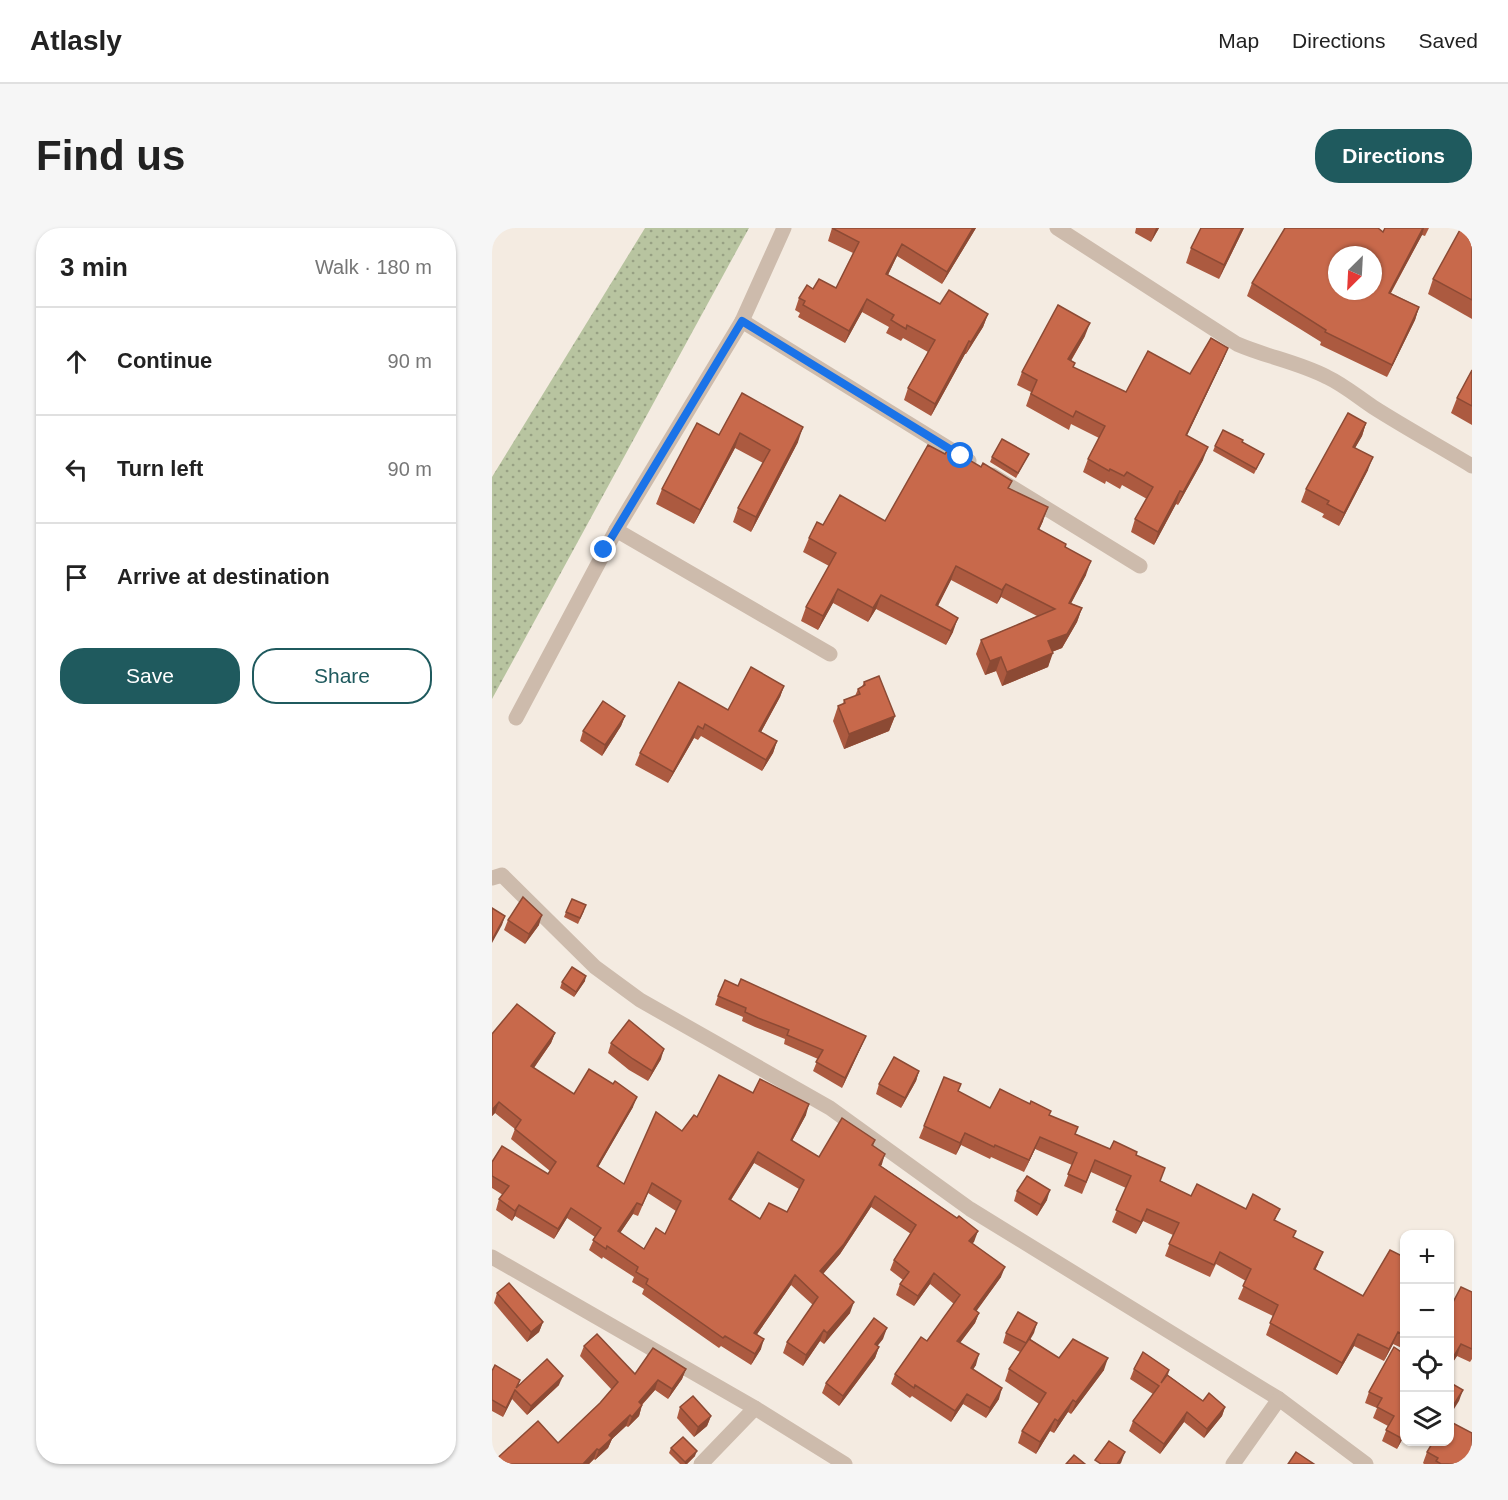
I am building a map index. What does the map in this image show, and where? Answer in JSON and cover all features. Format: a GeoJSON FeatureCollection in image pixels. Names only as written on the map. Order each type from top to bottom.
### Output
{"type":"FeatureCollection","features":[{"type":"Feature","properties":{"kind":"street"},"geometry":{"type":"LineString","coordinates":[[516,718],[615,530],[742,321],[784,228]]}},
{"type":"Feature","properties":{"kind":"street"},"geometry":{"type":"LineString","coordinates":[[1057,228],[1237,344],[1260,354],[1288,360],[1328,377],[1355,392],[1371,406],[1472,466]]}},
{"type":"Feature","properties":{"kind":"street"},"geometry":{"type":"LineString","coordinates":[[742,321],[1140,566]]}},
{"type":"Feature","properties":{"kind":"street"},"geometry":{"type":"LineString","coordinates":[[615,530],[830,654]]}},
{"type":"Feature","properties":{"kind":"street"},"geometry":{"type":"LineString","coordinates":[[492,878],[502,875],[594,967],[639,1000],[830,1108],[970,1209],[1279,1399],[1366,1464]]}},
{"type":"Feature","properties":{"kind":"street"},"geometry":{"type":"LineString","coordinates":[[492,1257],[755,1408],[844,1464]]}},
{"type":"Feature","properties":{"kind":"street"},"geometry":{"type":"LineString","coordinates":[[1233,1464],[1279,1399]]}},
{"type":"Feature","properties":{"kind":"street"},"geometry":{"type":"LineString","coordinates":[[701,1464],[755,1408]]}},
{"type":"Feature","properties":{"kind":"green space"},"geometry":{"type":"Polygon","coordinates":[[[645,228],[749,228],[492,699],[492,477],[645,228]]]}},
{"type":"Feature","properties":{"kind":"building"},"geometry":{"type":"Polygon","coordinates":[[[832,228],[973,228],[947,272],[902,244],[886,274],[940,304],[949,290],[988,314],[971,342],[969,341],[935,404],[908,388],[935,340],[907,325],[906,329],[891,320],[894,315],[867,299],[849,331],[803,305],[805,301],[799,298],[807,285],[813,289],[819,279],[836,288],[859,242],[832,228]]]}},
{"type":"Feature","properties":{"kind":"building"},"geometry":{"type":"Polygon","coordinates":[[[1201,228],[1242,228],[1224,265],[1191,248],[1201,228]]]}},
{"type":"Feature","properties":{"kind":"building"},"geometry":{"type":"Polygon","coordinates":[[[1285,228],[1378,228],[1383,232],[1385,228],[1423,228],[1389,293],[1419,307],[1392,365],[1325,332],[1326,330],[1252,283],[1285,228]]]}},
{"type":"Feature","properties":{"kind":"building"},"geometry":{"type":"Polygon","coordinates":[[[1461,228],[1472,228],[1472,300],[1433,279],[1461,228]]]}},
{"type":"Feature","properties":{"kind":"building"},"geometry":{"type":"Polygon","coordinates":[[[1058,305],[1090,323],[1068,359],[1075,363],[1073,367],[1126,392],[1148,351],[1190,374],[1211,338],[1228,348],[1186,435],[1208,447],[1183,492],[1180,491],[1158,532],[1135,519],[1153,487],[1127,472],[1124,476],[1110,469],[1109,471],[1088,459],[1105,426],[1076,411],[1073,417],[1031,394],[1037,380],[1022,372],[1058,305]]]}},
{"type":"Feature","properties":{"kind":"building"},"geometry":{"type":"Polygon","coordinates":[[[1472,370],[1472,406],[1457,398],[1472,370]]]}},
{"type":"Feature","properties":{"kind":"building"},"geometry":{"type":"Polygon","coordinates":[[[742,393],[803,427],[756,517],[738,508],[770,450],[740,433],[700,510],[662,489],[697,423],[719,435],[742,393]]]}},
{"type":"Feature","properties":{"kind":"building"},"geometry":{"type":"Polygon","coordinates":[[[1348,413],[1366,423],[1353,447],[1373,457],[1344,513],[1327,504],[1329,501],[1306,489],[1348,413]]]}},
{"type":"Feature","properties":{"kind":"building"},"geometry":{"type":"Polygon","coordinates":[[[1223,430],[1264,454],[1256,469],[1215,446],[1223,430]]]}},
{"type":"Feature","properties":{"kind":"building"},"geometry":{"type":"Polygon","coordinates":[[[1002,439],[1029,454],[1018,473],[992,457],[1002,439]]]}},
{"type":"Feature","properties":{"kind":"building"},"geometry":{"type":"Polygon","coordinates":[[[928,445],[945,454],[949,448],[981,467],[983,463],[1012,481],[1008,488],[1048,507],[1038,529],[1091,561],[1069,603],[1082,608],[1067,634],[1048,641],[1053,653],[1007,672],[1001,657],[990,661],[981,640],[1055,609],[1006,584],[1002,590],[956,566],[936,605],[958,618],[951,631],[881,595],[873,608],[838,589],[823,616],[806,607],[836,553],[809,538],[817,522],[823,525],[840,495],[885,521],[928,445]]]}},
{"type":"Feature","properties":{"kind":"building"},"geometry":{"type":"Polygon","coordinates":[[[751,667],[784,686],[759,731],[777,741],[766,760],[705,724],[703,729],[698,726],[673,772],[640,753],[679,682],[728,710],[751,667]]]}},
{"type":"Feature","properties":{"kind":"building"},"geometry":{"type":"Polygon","coordinates":[[[879,676],[895,716],[849,734],[838,706],[845,703],[844,700],[860,694],[858,689],[865,685],[864,682],[879,676]]]}},
{"type":"Feature","properties":{"kind":"building"},"geometry":{"type":"Polygon","coordinates":[[[603,701],[625,716],[605,745],[583,731],[603,701]]]}},
{"type":"Feature","properties":{"kind":"building"},"geometry":{"type":"Polygon","coordinates":[[[523,897],[542,915],[529,934],[508,920],[523,897]]]}},
{"type":"Feature","properties":{"kind":"building"},"geometry":{"type":"Polygon","coordinates":[[[572,899],[586,905],[580,918],[566,912],[572,899]]]}},
{"type":"Feature","properties":{"kind":"building"},"geometry":{"type":"Polygon","coordinates":[[[492,908],[505,916],[492,940],[492,908]]]}},
{"type":"Feature","properties":{"kind":"building"},"geometry":{"type":"Polygon","coordinates":[[[572,967],[586,976],[576,992],[562,982],[572,967]]]}},
{"type":"Feature","properties":{"kind":"building"},"geometry":{"type":"Polygon","coordinates":[[[741,979],[866,1036],[845,1078],[816,1062],[823,1050],[787,1035],[789,1030],[745,1012],[746,1008],[718,996],[725,980],[738,986],[741,979]]]}},
{"type":"Feature","properties":{"kind":"building"},"geometry":{"type":"Polygon","coordinates":[[[517,1004],[555,1033],[531,1066],[574,1094],[589,1069],[613,1084],[615,1081],[637,1097],[597,1166],[624,1184],[656,1112],[682,1131],[694,1115],[697,1117],[719,1075],[753,1093],[760,1079],[809,1104],[791,1140],[819,1157],[842,1118],[875,1140],[872,1145],[885,1154],[879,1165],[957,1218],[959,1216],[978,1231],[969,1241],[1005,1267],[974,1309],[979,1313],[957,1341],[979,1354],[971,1368],[1002,1388],[990,1408],[967,1394],[955,1411],[915,1385],[914,1388],[895,1374],[921,1337],[927,1341],[960,1295],[934,1273],[918,1296],[900,1284],[909,1272],[894,1260],[916,1225],[875,1196],[844,1244],[820,1271],[854,1302],[827,1333],[824,1330],[806,1355],[787,1342],[818,1297],[795,1275],[754,1333],[764,1339],[755,1354],[725,1336],[723,1338],[646,1284],[648,1279],[636,1272],[638,1267],[607,1246],[606,1249],[593,1240],[601,1228],[571,1208],[558,1229],[519,1205],[515,1211],[499,1199],[509,1186],[492,1176],[492,1162],[502,1146],[548,1174],[556,1162],[515,1129],[521,1120],[499,1102],[492,1110],[492,1034],[517,1004]],[[758,1152],[729,1199],[760,1219],[769,1203],[787,1212],[804,1180],[758,1152]],[[652,1183],[642,1205],[637,1203],[618,1231],[644,1249],[656,1228],[665,1234],[681,1201],[652,1183]]]}},
{"type":"Feature","properties":{"kind":"building"},"geometry":{"type":"Polygon","coordinates":[[[629,1020],[664,1049],[652,1071],[611,1043],[629,1020]]]}},
{"type":"Feature","properties":{"kind":"building"},"geometry":{"type":"Polygon","coordinates":[[[894,1057],[919,1071],[905,1098],[879,1084],[894,1057]]]}},
{"type":"Feature","properties":{"kind":"building"},"geometry":{"type":"Polygon","coordinates":[[[944,1077],[961,1084],[958,1091],[990,1108],[1000,1089],[1030,1104],[1031,1101],[1051,1111],[1049,1115],[1078,1127],[1075,1134],[1110,1149],[1114,1141],[1137,1152],[1136,1155],[1165,1168],[1160,1181],[1191,1196],[1197,1184],[1246,1209],[1253,1194],[1280,1209],[1274,1220],[1296,1231],[1293,1237],[1323,1252],[1314,1269],[1363,1296],[1390,1250],[1400,1255],[1400,1333],[1398,1332],[1389,1349],[1358,1334],[1342,1363],[1270,1323],[1278,1305],[1243,1286],[1251,1269],[1220,1252],[1214,1265],[1169,1244],[1179,1223],[1147,1209],[1141,1222],[1116,1210],[1131,1176],[1095,1160],[1086,1182],[1068,1174],[1077,1153],[1040,1137],[1029,1160],[965,1133],[960,1143],[924,1126],[944,1077]]]}},
{"type":"Feature","properties":{"kind":"building"},"geometry":{"type":"Polygon","coordinates":[[[1027,1176],[1050,1190],[1041,1205],[1017,1191],[1027,1176]]]}},
{"type":"Feature","properties":{"kind":"building"},"geometry":{"type":"Polygon","coordinates":[[[509,1283],[543,1322],[531,1332],[497,1293],[509,1283]]]}},
{"type":"Feature","properties":{"kind":"building"},"geometry":{"type":"Polygon","coordinates":[[[1461,1287],[1472,1292],[1472,1349],[1461,1344],[1454,1356],[1454,1338],[1454,1300],[1461,1287]]]}},
{"type":"Feature","properties":{"kind":"building"},"geometry":{"type":"Polygon","coordinates":[[[1018,1312],[1037,1323],[1026,1343],[1006,1333],[1018,1312]]]}},
{"type":"Feature","properties":{"kind":"building"},"geometry":{"type":"Polygon","coordinates":[[[874,1318],[887,1328],[875,1344],[879,1347],[843,1396],[826,1383],[874,1318]]]}},
{"type":"Feature","properties":{"kind":"building"},"geometry":{"type":"Polygon","coordinates":[[[597,1334],[635,1374],[653,1348],[686,1369],[672,1389],[658,1380],[639,1402],[642,1405],[632,1417],[630,1415],[609,1435],[612,1438],[599,1450],[597,1449],[583,1464],[492,1464],[538,1421],[558,1443],[600,1403],[618,1382],[584,1346],[597,1334]]]}},
{"type":"Feature","properties":{"kind":"building"},"geometry":{"type":"Polygon","coordinates":[[[1029,1339],[1059,1358],[1073,1339],[1108,1358],[1076,1402],[1073,1400],[1058,1421],[1055,1419],[1040,1442],[1022,1431],[1046,1393],[1009,1369],[1029,1339]]]}},
{"type":"Feature","properties":{"kind":"building"},"geometry":{"type":"Polygon","coordinates":[[[1394,1347],[1400,1351],[1400,1437],[1386,1430],[1394,1416],[1377,1407],[1382,1398],[1369,1392],[1394,1347]]]}},
{"type":"Feature","properties":{"kind":"building"},"geometry":{"type":"Polygon","coordinates":[[[1143,1352],[1169,1370],[1161,1383],[1167,1375],[1203,1401],[1209,1393],[1225,1407],[1207,1429],[1187,1412],[1164,1444],[1133,1421],[1159,1386],[1134,1369],[1143,1352]]]}},
{"type":"Feature","properties":{"kind":"building"},"geometry":{"type":"Polygon","coordinates":[[[547,1359],[563,1376],[531,1406],[515,1390],[506,1408],[492,1400],[492,1371],[495,1365],[520,1380],[516,1388],[547,1359]]]}},
{"type":"Feature","properties":{"kind":"building"},"geometry":{"type":"Polygon","coordinates":[[[1454,1385],[1463,1390],[1454,1404],[1454,1385]]]}},
{"type":"Feature","properties":{"kind":"building"},"geometry":{"type":"Polygon","coordinates":[[[693,1396],[711,1416],[698,1427],[680,1407],[693,1396]]]}},
{"type":"Feature","properties":{"kind":"building"},"geometry":{"type":"Polygon","coordinates":[[[1454,1424],[1472,1433],[1472,1464],[1441,1464],[1436,1461],[1438,1458],[1427,1452],[1431,1446],[1454,1446],[1454,1424]]]}},
{"type":"Feature","properties":{"kind":"building"},"geometry":{"type":"Polygon","coordinates":[[[683,1437],[697,1451],[685,1462],[671,1448],[683,1437]]]}},
{"type":"Feature","properties":{"kind":"building"},"geometry":{"type":"Polygon","coordinates":[[[1109,1441],[1125,1452],[1117,1464],[1101,1464],[1095,1460],[1109,1441]]]}},
{"type":"Feature","properties":{"kind":"building"},"geometry":{"type":"Polygon","coordinates":[[[1296,1452],[1314,1464],[1288,1464],[1296,1452]]]}},
{"type":"Feature","properties":{"kind":"building"},"geometry":{"type":"Polygon","coordinates":[[[1074,1455],[1085,1464],[1066,1464],[1074,1455]]]}},
{"type":"Feature","properties":{"kind":"route"},"geometry":{"type":"LineString","coordinates":[[604,550],[742,321],[961,456]]}}]}
